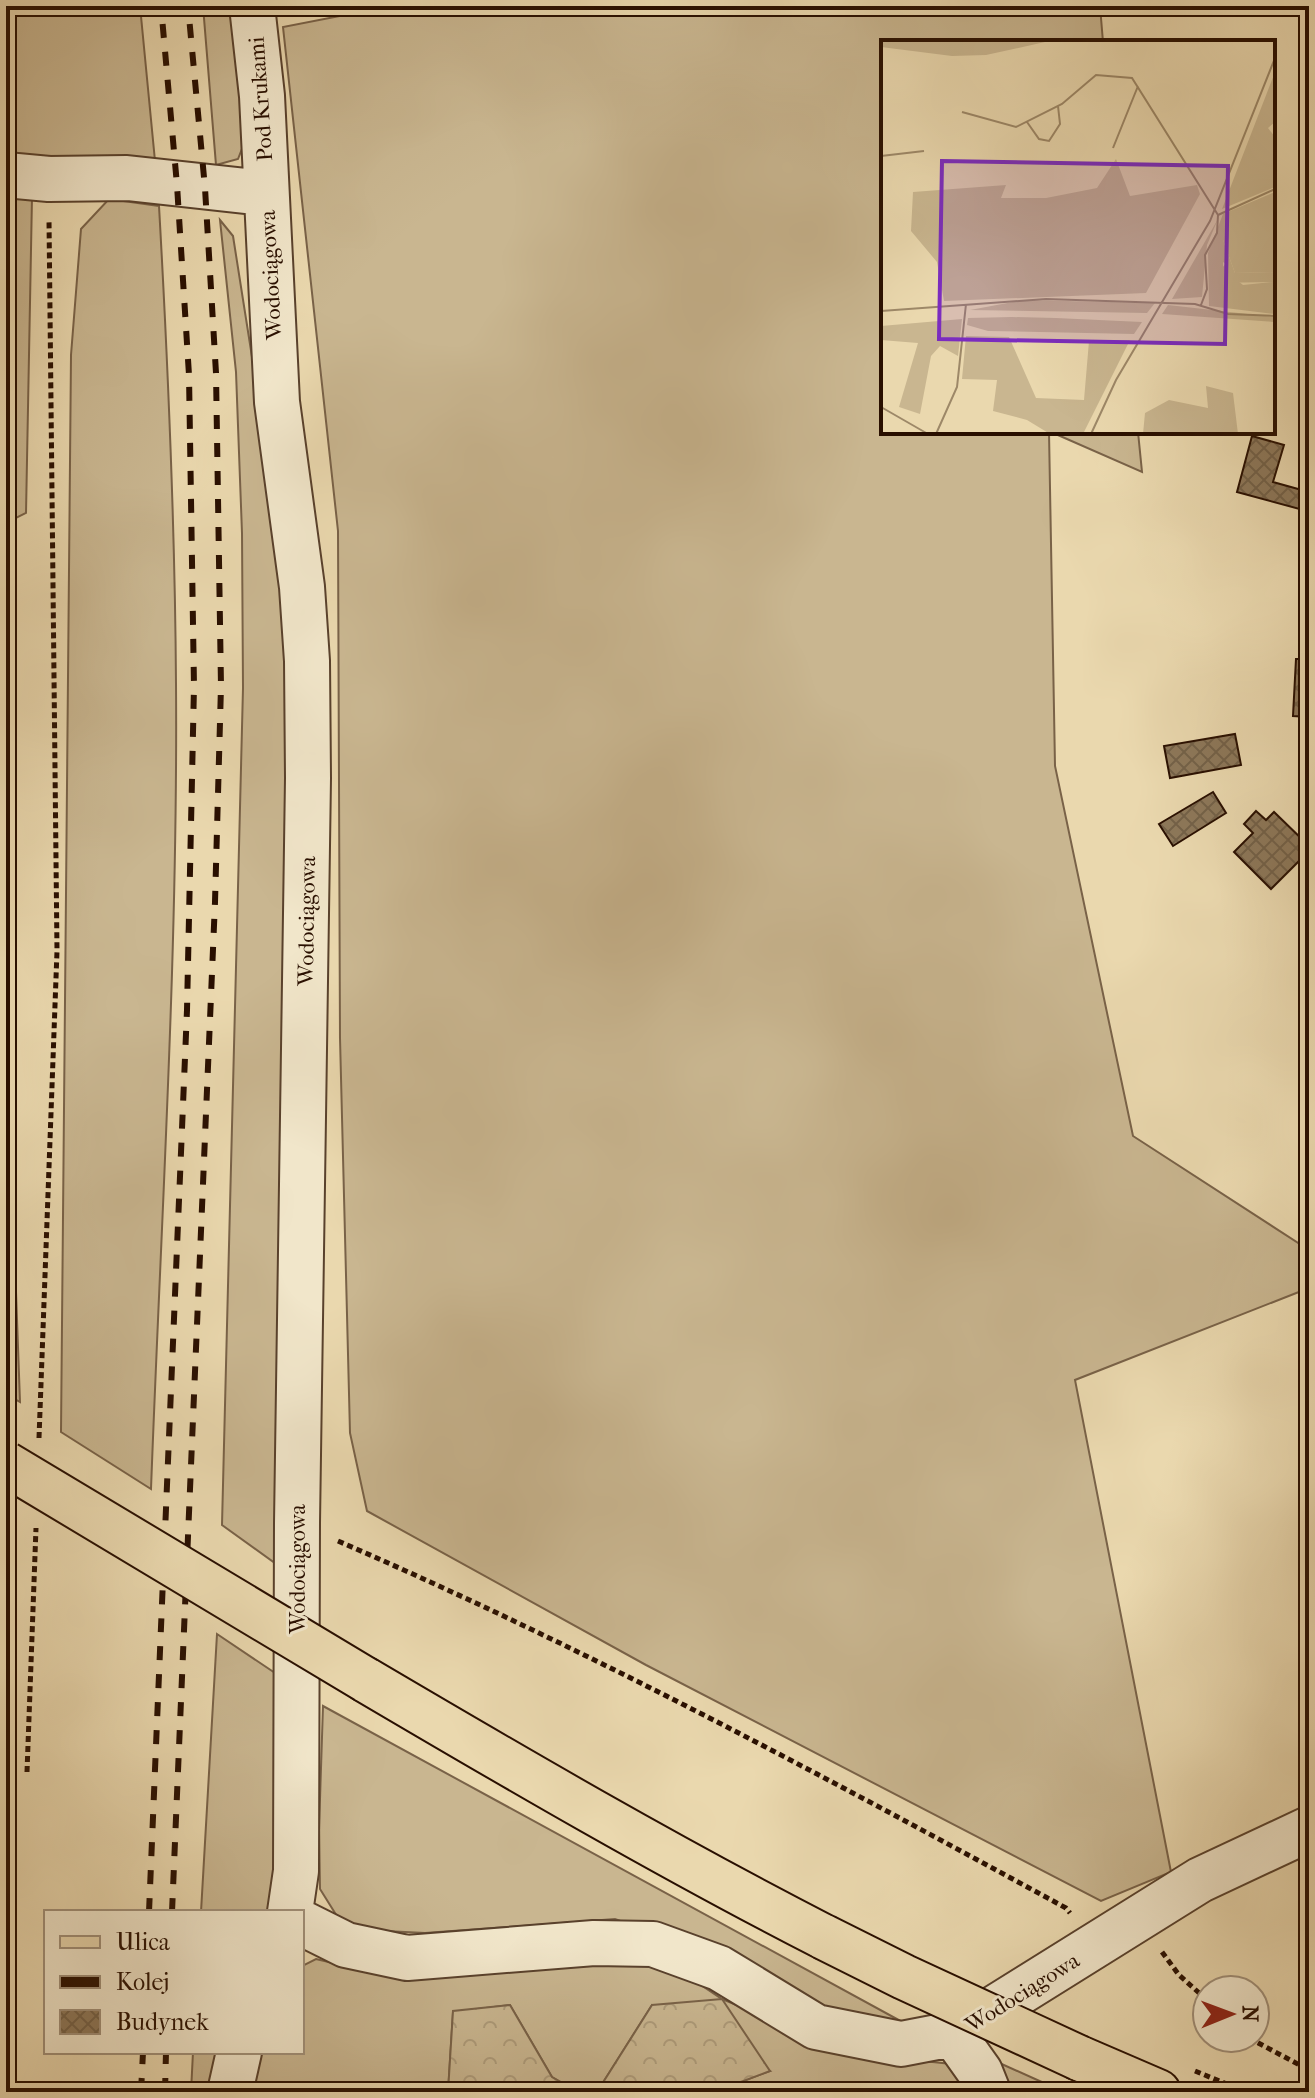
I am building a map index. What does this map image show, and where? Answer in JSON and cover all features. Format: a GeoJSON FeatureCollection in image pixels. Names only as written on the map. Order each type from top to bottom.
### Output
{"type":"FeatureCollection","features":[{"type":"Feature","properties":{"kind":"main road"},"geometry":{"type":"LineString","coordinates":[[22,1452],[366,1680],[595,1814],[717,1882],[904,1977],[1158,2092]]}},
{"type":"Feature","properties":{"kind":"street","name":"Pod Krukami"},"geometry":{"type":"LineString","coordinates":[[252,6],[262,96],[265,193]]}},
{"type":"Feature","properties":{"kind":"street","name":"Wodociągowa"},"geometry":{"type":"LineString","coordinates":[[6,175],[49,179],[127,178],[265,193],[277,402],[302,587],[307,661],[296,1855],[290,1910]]}},
{"type":"Feature","properties":{"kind":"street","name":"Wodociągowa"},"geometry":{"type":"LineString","coordinates":[[304,1924],[346,1945],[407,1958],[594,1943],[653,1944],[719,1968],[816,2027],[901,2044],[953,2034],[1200,1880],[1309,1829]]}},
{"type":"Feature","properties":{"kind":"street"},"geometry":{"type":"LineString","coordinates":[[953,2034],[980,2072],[988,2092]]}},
{"type":"Feature","properties":{"kind":"street"},"geometry":{"type":"LineString","coordinates":[[230,2092],[239,2054]]}},
{"type":"Feature","properties":{"kind":"path"},"geometry":{"type":"LineString","coordinates":[[22,1452],[57,951],[49,179]]}},
{"type":"Feature","properties":{"kind":"path"},"geometry":{"type":"LineString","coordinates":[[27,1772],[36,1519]]}},
{"type":"Feature","properties":{"kind":"path"},"geometry":{"type":"LineString","coordinates":[[297,1523],[436,1584],[822,1774],[1066,1908],[1097,1945]]}},
{"type":"Feature","properties":{"kind":"path"},"geometry":{"type":"LineString","coordinates":[[1137,1919],[1179,1975],[1191,1986]]}},
{"type":"Feature","properties":{"kind":"path"},"geometry":{"type":"LineString","coordinates":[[1271,2050],[1309,2070]]}},
{"type":"Feature","properties":{"kind":"green space"},"geometry":{"type":"Polygon","coordinates":[[[6,6],[140,6],[155,161],[6,156],[6,6]]]}},
{"type":"Feature","properties":{"kind":"green space"},"geometry":{"type":"Polygon","coordinates":[[[203,6],[233,6],[245,141],[238,159],[216,165],[203,6]]]}},
{"type":"Feature","properties":{"kind":"green space"},"geometry":{"type":"Polygon","coordinates":[[[391,6],[1100,6],[1103,40],[881,40],[881,434],[1049,434],[1055,766],[1133,1136],[1309,1250],[1309,1288],[1075,1380],[1171,1872],[1101,1901],[646,1665],[367,1511],[350,1433],[340,1038],[338,531],[283,27],[391,6]]]}},
{"type":"Feature","properties":{"kind":"green space"},"geometry":{"type":"Polygon","coordinates":[[[6,195],[32,197],[26,513],[6,523],[6,195]]]}},
{"type":"Feature","properties":{"kind":"green space"},"geometry":{"type":"Polygon","coordinates":[[[109,199],[159,206],[173,504],[176,683],[174,885],[151,1489],[61,1432],[71,355],[81,229],[109,199]]]}},
{"type":"Feature","properties":{"kind":"green space"},"geometry":{"type":"Polygon","coordinates":[[[220,220],[233,236],[255,376],[304,612],[297,1579],[222,1525],[243,688],[242,533],[236,372],[220,220]]]}},
{"type":"Feature","properties":{"kind":"green space"},"geometry":{"type":"Polygon","coordinates":[[[1056,434],[1138,434],[1142,472],[1056,434]]]}},
{"type":"Feature","properties":{"kind":"green space"},"geometry":{"type":"Polygon","coordinates":[[[6,1099],[9,1099],[20,1402],[6,1394],[6,1099]]]}},
{"type":"Feature","properties":{"kind":"green space"},"geometry":{"type":"Polygon","coordinates":[[[217,1634],[284,1679],[275,1910],[201,1910],[217,1634]]]}},
{"type":"Feature","properties":{"kind":"green space"},"geometry":{"type":"Polygon","coordinates":[[[323,1706],[917,2030],[833,2017],[725,1958],[615,1919],[425,1933],[345,1929],[320,1889],[323,1706]]]}},
{"type":"Feature","properties":{"kind":"green space"},"geometry":{"type":"Polygon","coordinates":[[[316,1959],[375,1973],[590,1963],[668,1963],[722,1999],[857,2054],[961,2065],[972,2092],[714,2092],[770,2071],[652,2005],[597,2092],[578,2092],[552,2077],[510,2005],[453,2012],[448,2092],[251,2092],[261,2054],[304,2054],[304,1965],[316,1959]]]}},
{"type":"Feature","properties":{"kind":"green space"},"geometry":{"type":"Polygon","coordinates":[[[722,1999],[770,2071],[714,2092],[597,2092],[652,2005],[722,1999]]]}},
{"type":"Feature","properties":{"kind":"green space"},"geometry":{"type":"Polygon","coordinates":[[[510,2005],[552,2077],[578,2092],[448,2092],[453,2011],[510,2005]]]}},
{"type":"Feature","properties":{"kind":"green space"},"geometry":{"type":"Polygon","coordinates":[[[193,2054],[229,2054],[217,2092],[191,2092],[193,2054]]]}},
{"type":"Feature","properties":{"kind":"green space"},"geometry":{"type":"Polygon","coordinates":[[[995,2061],[1064,2092],[1005,2092],[995,2061]]]}},
{"type":"Feature","properties":{"kind":"building"},"geometry":{"type":"Polygon","coordinates":[[[1252,436],[1284,445],[1273,482],[1309,492],[1307,511],[1237,492],[1252,436]]]}},
{"type":"Feature","properties":{"kind":"building"},"geometry":{"type":"Polygon","coordinates":[[[1309,532],[1309,604],[1302,603],[1309,532]]]}},
{"type":"Feature","properties":{"kind":"building"},"geometry":{"type":"Polygon","coordinates":[[[1296,659],[1309,659],[1309,717],[1293,716],[1296,659]]]}},
{"type":"Feature","properties":{"kind":"building"},"geometry":{"type":"Polygon","coordinates":[[[1235,734],[1241,765],[1170,778],[1164,746],[1235,734]]]}},
{"type":"Feature","properties":{"kind":"building"},"geometry":{"type":"Polygon","coordinates":[[[1213,792],[1226,813],[1173,846],[1159,824],[1213,792]]]}},
{"type":"Feature","properties":{"kind":"building"},"geometry":{"type":"Polygon","coordinates":[[[1256,811],[1266,820],[1274,812],[1309,846],[1309,851],[1271,889],[1234,852],[1253,833],[1244,824],[1256,811]]]}},
{"type":"Feature","properties":{"kind":"railway"},"geometry":{"type":"LineString","coordinates":[[149,1910],[187,1010],[194,686],[189,375],[177,185],[161,6]]}},
{"type":"Feature","properties":{"kind":"railway"},"geometry":{"type":"LineString","coordinates":[[172,1910],[215,902],[221,686],[216,373],[205,188],[188,6]]}},
{"type":"Feature","properties":{"kind":"railway"},"geometry":{"type":"LineString","coordinates":[[141,2092],[143,2054]]}},
{"type":"Feature","properties":{"kind":"railway"},"geometry":{"type":"LineString","coordinates":[[165,2092],[166,2054]]}}]}
